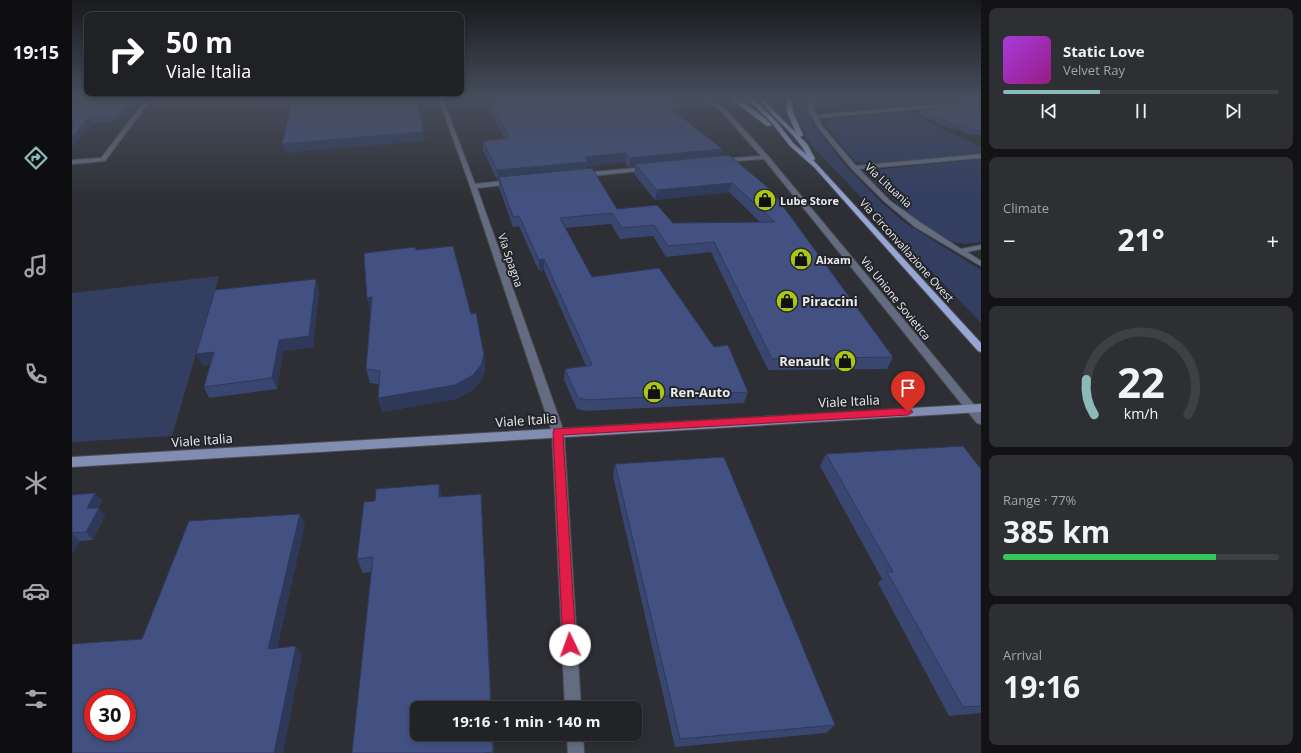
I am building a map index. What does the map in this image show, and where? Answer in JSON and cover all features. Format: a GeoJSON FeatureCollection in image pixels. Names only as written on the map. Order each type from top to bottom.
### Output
{"type":"FeatureCollection","features":[{"type":"Feature","properties":{"kind":"main road"},"geometry":{"type":"LineString","coordinates":[[777,132],[792,145]]}},
{"type":"Feature","properties":{"kind":"main road","name":"Via Circonvallazione Ovest"},"geometry":{"type":"LineString","coordinates":[[782,132],[792,145],[816,166],[981,349]]}},
{"type":"Feature","properties":{"kind":"main road","name":"Via Circonvallazione Ovest"},"geometry":{"type":"LineString","coordinates":[[792,132],[804,144],[816,166]]}},
{"type":"Feature","properties":{"kind":"main road"},"geometry":{"type":"LineString","coordinates":[[798,132],[804,144]]}},
{"type":"Feature","properties":{"kind":"street"},"geometry":{"type":"LineString","coordinates":[[72,162],[103,160],[124,132]]}},
{"type":"Feature","properties":{"kind":"street","name":"Via Spagna"},"geometry":{"type":"LineString","coordinates":[[453,132],[558,432],[573,701]]}},
{"type":"Feature","properties":{"kind":"street","name":"Via Unione Sovietica"},"geometry":{"type":"LineString","coordinates":[[743,132],[766,157],[976,408],[981,420]]}},
{"type":"Feature","properties":{"kind":"street","name":"Via Lituania"},"geometry":{"type":"LineString","coordinates":[[824,132],[854,168],[888,201],[918,225],[981,264]]}},
{"type":"Feature","properties":{"kind":"street"},"geometry":{"type":"LineString","coordinates":[[854,168],[981,156]]}},
{"type":"Feature","properties":{"kind":"street"},"geometry":{"type":"LineString","coordinates":[[714,162],[766,157]]}},
{"type":"Feature","properties":{"kind":"street"},"geometry":{"type":"LineString","coordinates":[[574,176],[652,168]]}},
{"type":"Feature","properties":{"kind":"street"},"geometry":{"type":"LineString","coordinates":[[473,186],[520,181]]}},
{"type":"Feature","properties":{"kind":"street"},"geometry":{"type":"LineString","coordinates":[[961,251],[981,247]]}},
{"type":"Feature","properties":{"kind":"street","name":"Viale Italia"},"geometry":{"type":"LineString","coordinates":[[72,462],[976,408]]}},
{"type":"Feature","properties":{"kind":"street"},"geometry":{"type":"LineString","coordinates":[[575,741],[576,753]]}},
{"type":"Feature","properties":{"kind":"shaded area"},"geometry":{"type":"Polygon","coordinates":[[[803,132],[819,132],[845,165],[882,203],[904,222],[981,270],[981,323],[814,148],[803,132]]]}},
{"type":"Feature","properties":{"kind":"shaded area"},"geometry":{"type":"Polygon","coordinates":[[[832,132],[950,132],[981,147],[981,153],[872,164],[855,161],[832,132]]]}},
{"type":"Feature","properties":{"kind":"shaded area"},"geometry":{"type":"Polygon","coordinates":[[[981,159],[981,242],[964,244],[953,242],[927,227],[908,213],[869,176],[870,172],[874,170],[981,159]]]}},
{"type":"Feature","properties":{"kind":"shaded area"},"geometry":{"type":"Polygon","coordinates":[[[219,276],[172,436],[72,442],[72,293],[219,276]]]}},
{"type":"Feature","properties":{"kind":"building"},"geometry":{"type":"Polygon","coordinates":[[[72,132],[77,132],[72,138],[72,132]]]}},
{"type":"Feature","properties":{"kind":"building"},"geometry":{"type":"Polygon","coordinates":[[[285,132],[422,132],[282,144],[285,132]]]}},
{"type":"Feature","properties":{"kind":"building"},"geometry":{"type":"Polygon","coordinates":[[[507,132],[701,132],[722,149],[630,158],[626,153],[585,157],[588,162],[497,170],[483,141],[510,138],[507,132]]]}},
{"type":"Feature","properties":{"kind":"building"},"geometry":{"type":"Polygon","coordinates":[[[729,155],[772,191],[893,357],[772,359],[714,242],[668,246],[654,225],[622,228],[612,213],[560,218],[592,277],[659,268],[714,347],[728,345],[748,392],[588,400],[578,398],[565,369],[592,365],[544,259],[539,260],[519,216],[513,217],[499,177],[592,168],[617,209],[657,205],[673,223],[775,222],[732,183],[657,190],[635,164],[729,155]]]}},
{"type":"Feature","properties":{"kind":"building"},"geometry":{"type":"Polygon","coordinates":[[[453,246],[471,314],[476,313],[484,355],[481,365],[473,375],[455,385],[378,398],[380,371],[366,369],[372,297],[367,298],[364,255],[365,253],[415,247],[416,250],[453,246]]]}},
{"type":"Feature","properties":{"kind":"building"},"geometry":{"type":"Polygon","coordinates":[[[316,279],[309,336],[279,340],[272,378],[204,387],[214,352],[196,354],[215,290],[316,279]]]}},
{"type":"Feature","properties":{"kind":"building"},"geometry":{"type":"Polygon","coordinates":[[[963,446],[981,469],[981,706],[963,707],[887,572],[893,572],[826,454],[963,446]]]}},
{"type":"Feature","properties":{"kind":"building"},"geometry":{"type":"Polygon","coordinates":[[[724,457],[835,725],[680,739],[615,464],[724,457]]]}},
{"type":"Feature","properties":{"kind":"building"},"geometry":{"type":"Polygon","coordinates":[[[439,484],[439,497],[481,494],[491,701],[410,701],[410,741],[492,741],[493,752],[352,753],[373,557],[357,559],[364,502],[375,501],[376,489],[439,484]]]}},
{"type":"Feature","properties":{"kind":"building"},"geometry":{"type":"Polygon","coordinates":[[[95,493],[87,508],[99,508],[86,532],[72,533],[72,495],[95,493]]]}},
{"type":"Feature","properties":{"kind":"building"},"geometry":{"type":"Polygon","coordinates":[[[300,514],[268,649],[296,646],[274,753],[72,753],[72,644],[142,639],[189,521],[300,514]]]}},
{"type":"Feature","properties":{"kind":"place","name":"Lube Store"},"geometry":{"type":"Point","coordinates":[765,200]}},
{"type":"Feature","properties":{"kind":"place","name":"Aixam"},"geometry":{"type":"Point","coordinates":[801,259]}},
{"type":"Feature","properties":{"kind":"place","name":"Piraccini"},"geometry":{"type":"Point","coordinates":[787,301]}},
{"type":"Feature","properties":{"kind":"place","name":"Renault"},"geometry":{"type":"Point","coordinates":[845,361]}},
{"type":"Feature","properties":{"kind":"place","name":"Ren-Auto"},"geometry":{"type":"Point","coordinates":[654,392]}},
{"type":"Feature","properties":{"kind":"route"},"geometry":{"type":"LineString","coordinates":[[570,645],[558,432],[908,412]]}}]}
